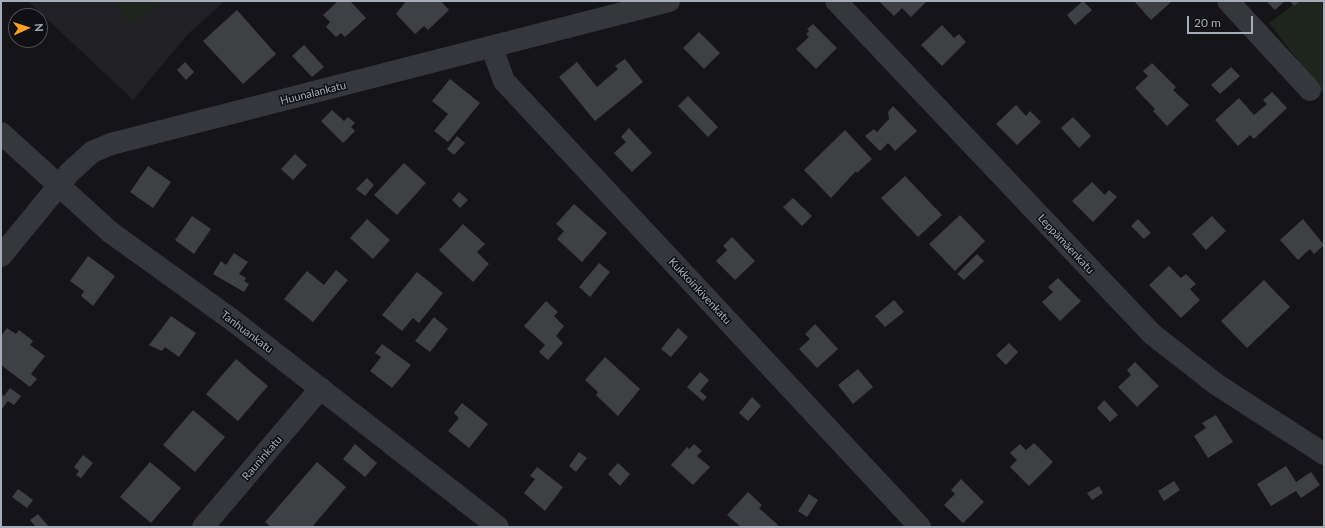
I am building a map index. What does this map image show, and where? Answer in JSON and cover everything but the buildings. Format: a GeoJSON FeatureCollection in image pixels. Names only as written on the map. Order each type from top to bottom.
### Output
{"type":"FeatureCollection","features":[{"type":"Feature","properties":{"kind":"street","name":"Huunalankatu"},"geometry":{"type":"LineString","coordinates":[[1,256],[70,172],[92,152],[110,144],[492,48],[669,1]]}},
{"type":"Feature","properties":{"kind":"street","name":"Leppämäenkatu"},"geometry":{"type":"LineString","coordinates":[[836,1],[1152,334],[1216,384],[1324,454]]}},
{"type":"Feature","properties":{"kind":"street"},"geometry":{"type":"LineString","coordinates":[[1228,1],[1310,90]]}},
{"type":"Feature","properties":{"kind":"street","name":"Kukkoinkivenkatu"},"geometry":{"type":"LineString","coordinates":[[492,48],[504,81],[920,527]]}},
{"type":"Feature","properties":{"kind":"street","name":"Tanhuankatu"},"geometry":{"type":"LineString","coordinates":[[1,132],[59,187],[110,232],[321,388],[498,527]]}},
{"type":"Feature","properties":{"kind":"street","name":"Rauninkatu"},"geometry":{"type":"LineString","coordinates":[[203,527],[321,388]]}},
{"type":"Feature","properties":{"kind":"shaded area"},"geometry":{"type":"Polygon","coordinates":[[[28,1],[225,1],[188,34],[133,100],[48,20],[48,8],[35,8],[28,1]]]}},
{"type":"Feature","properties":{"kind":"shaded area"},"geometry":{"type":"Polygon","coordinates":[[[112,1],[158,1],[132,24],[112,1]]]}},
{"type":"Feature","properties":{"kind":"shaded area"},"geometry":{"type":"Polygon","coordinates":[[[1298,1],[1324,1],[1324,94],[1269,23],[1298,1]]]}}]}
